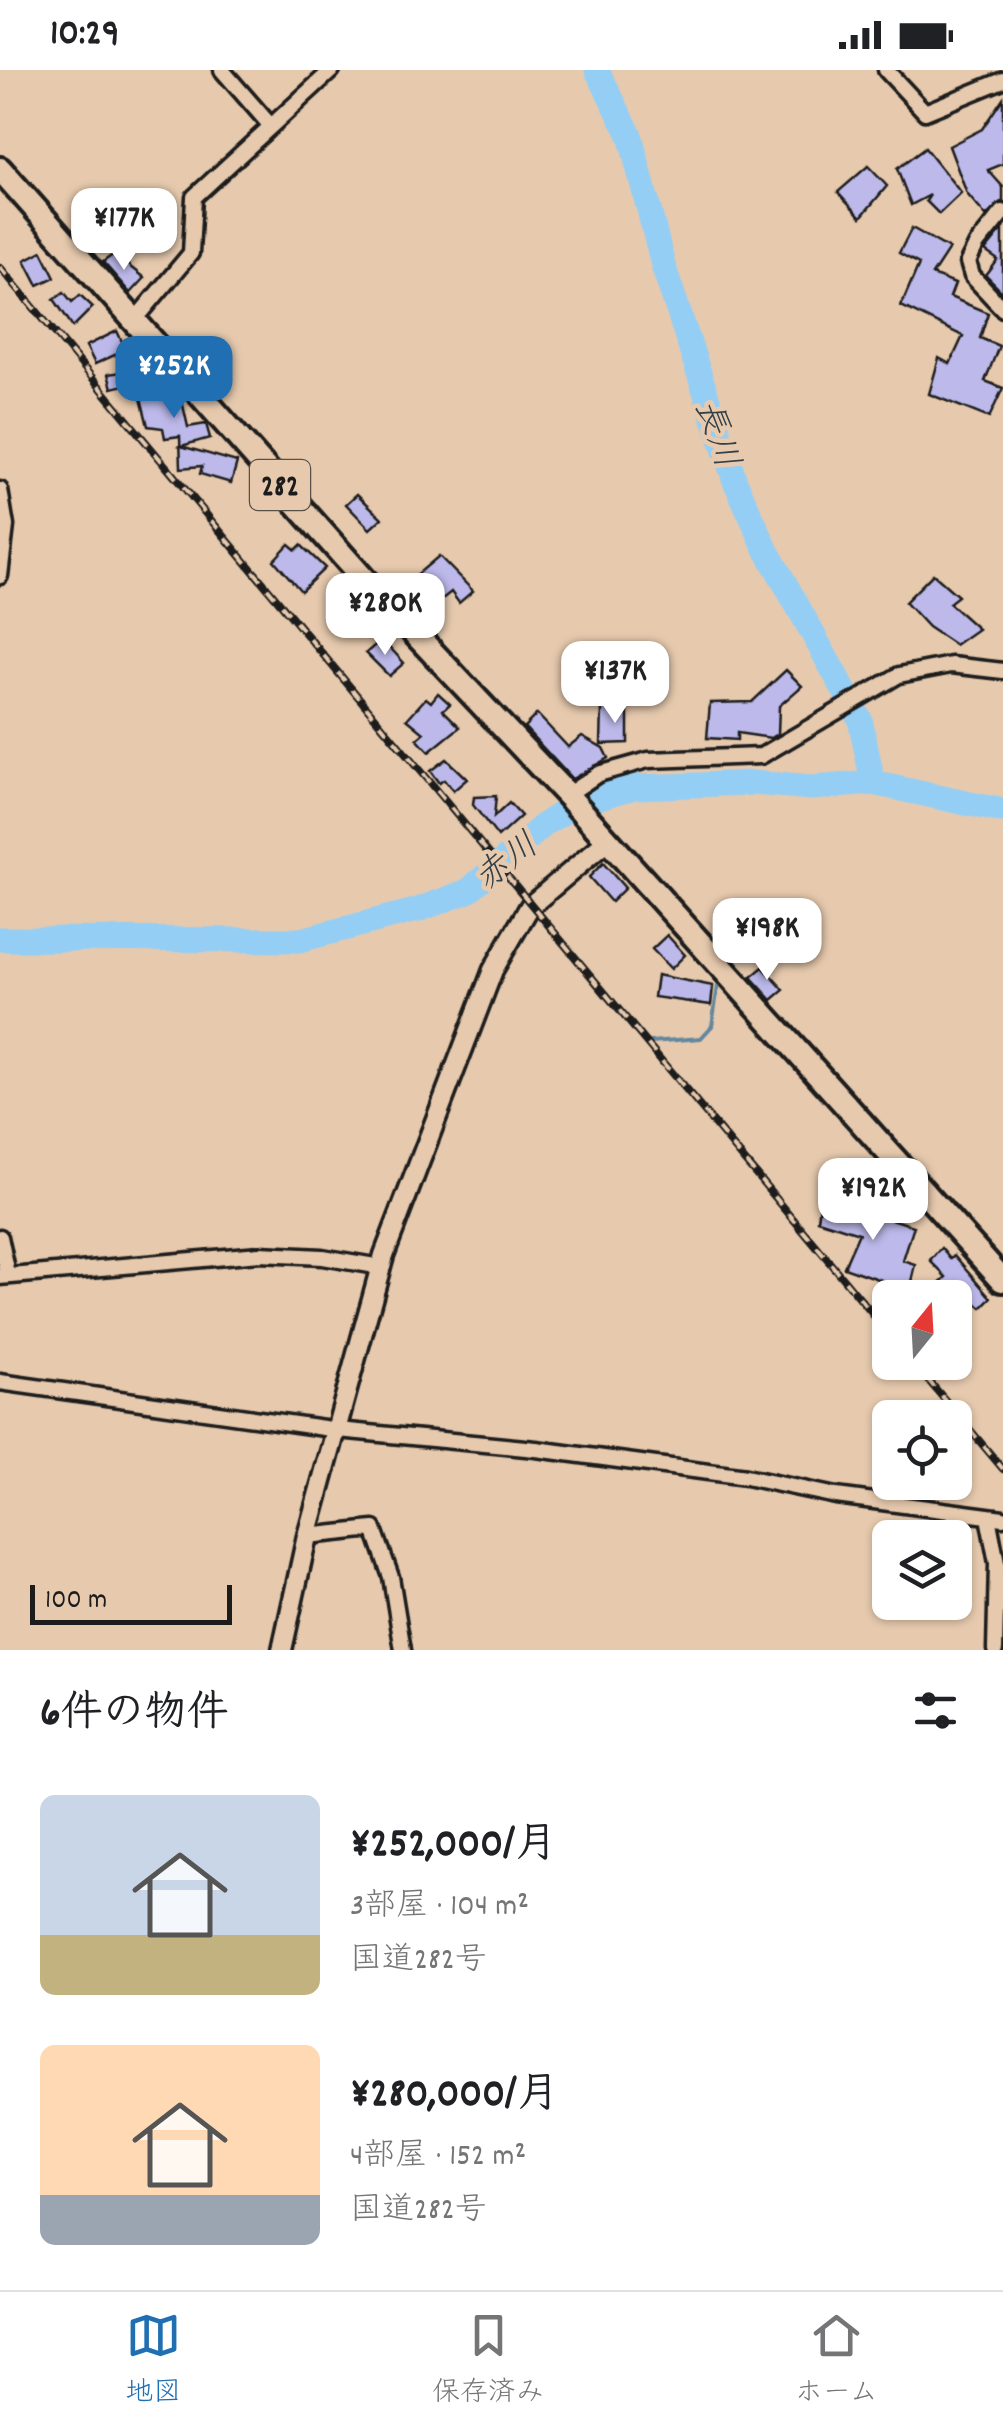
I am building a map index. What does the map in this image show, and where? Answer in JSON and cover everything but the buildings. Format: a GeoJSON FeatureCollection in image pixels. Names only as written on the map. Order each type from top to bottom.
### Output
{"type":"FeatureCollection","features":[{"type":"Feature","properties":{"kind":"highway","name":"282"},"geometry":{"type":"LineString","coordinates":[[0,169],[369,585],[567,795],[1003,1280]]}},
{"type":"Feature","properties":{"kind":"street"},"geometry":{"type":"LineString","coordinates":[[222,70],[270,125]]}},
{"type":"Feature","properties":{"kind":"street"},"geometry":{"type":"LineString","coordinates":[[135,320],[153,304],[191,254],[194,197],[332,70]]}},
{"type":"Feature","properties":{"kind":"street"},"geometry":{"type":"LineString","coordinates":[[886,70],[925,112],[1003,80]]}},
{"type":"Feature","properties":{"kind":"street"},"geometry":{"type":"LineString","coordinates":[[1003,212],[968,262],[972,276],[1003,309]]}},
{"type":"Feature","properties":{"kind":"street"},"geometry":{"type":"LineString","coordinates":[[0,490],[6,526],[0,576]]}},
{"type":"Feature","properties":{"kind":"street"},"geometry":{"type":"LineString","coordinates":[[567,795],[598,774],[648,760],[761,756],[828,720],[899,674],[950,665],[1003,671]]}},
{"type":"Feature","properties":{"kind":"street"},"geometry":{"type":"LineString","coordinates":[[282,1650],[307,1536],[382,1267],[508,939],[530,906],[603,836]]}},
{"type":"Feature","properties":{"kind":"street"},"geometry":{"type":"LineString","coordinates":[[0,1237],[4,1276],[259,1254],[322,1257],[382,1267]]}},
{"type":"Feature","properties":{"kind":"street"},"geometry":{"type":"LineString","coordinates":[[0,1382],[338,1430],[536,1448],[996,1518],[995,1650]]}},
{"type":"Feature","properties":{"kind":"street"},"geometry":{"type":"LineString","coordinates":[[307,1536],[374,1529],[391,1577],[403,1650]]}},
{"type":"Feature","properties":{"kind":"waterway","name":"長川"},"geometry":{"type":"LineString","coordinates":[[597,70],[630,135],[663,265],[735,481],[767,551],[860,719],[873,783]]}},
{"type":"Feature","properties":{"kind":"waterway","name":"赤川"},"geometry":{"type":"LineString","coordinates":[[0,939],[300,940],[418,910],[468,891],[545,824],[576,804],[634,787],[753,783],[812,788],[873,783],[1003,811]]}},
{"type":"Feature","properties":{"kind":"waterway"},"geometry":{"type":"LineString","coordinates":[[651,1042],[701,1038],[712,1026],[718,986]]}},
{"type":"Feature","properties":{"kind":"railway"},"geometry":{"type":"LineString","coordinates":[[0,267],[872,1313]]}},
{"type":"Feature","properties":{"kind":"railway"},"geometry":{"type":"LineString","coordinates":[[928,1380],[1003,1469]]}}]}
